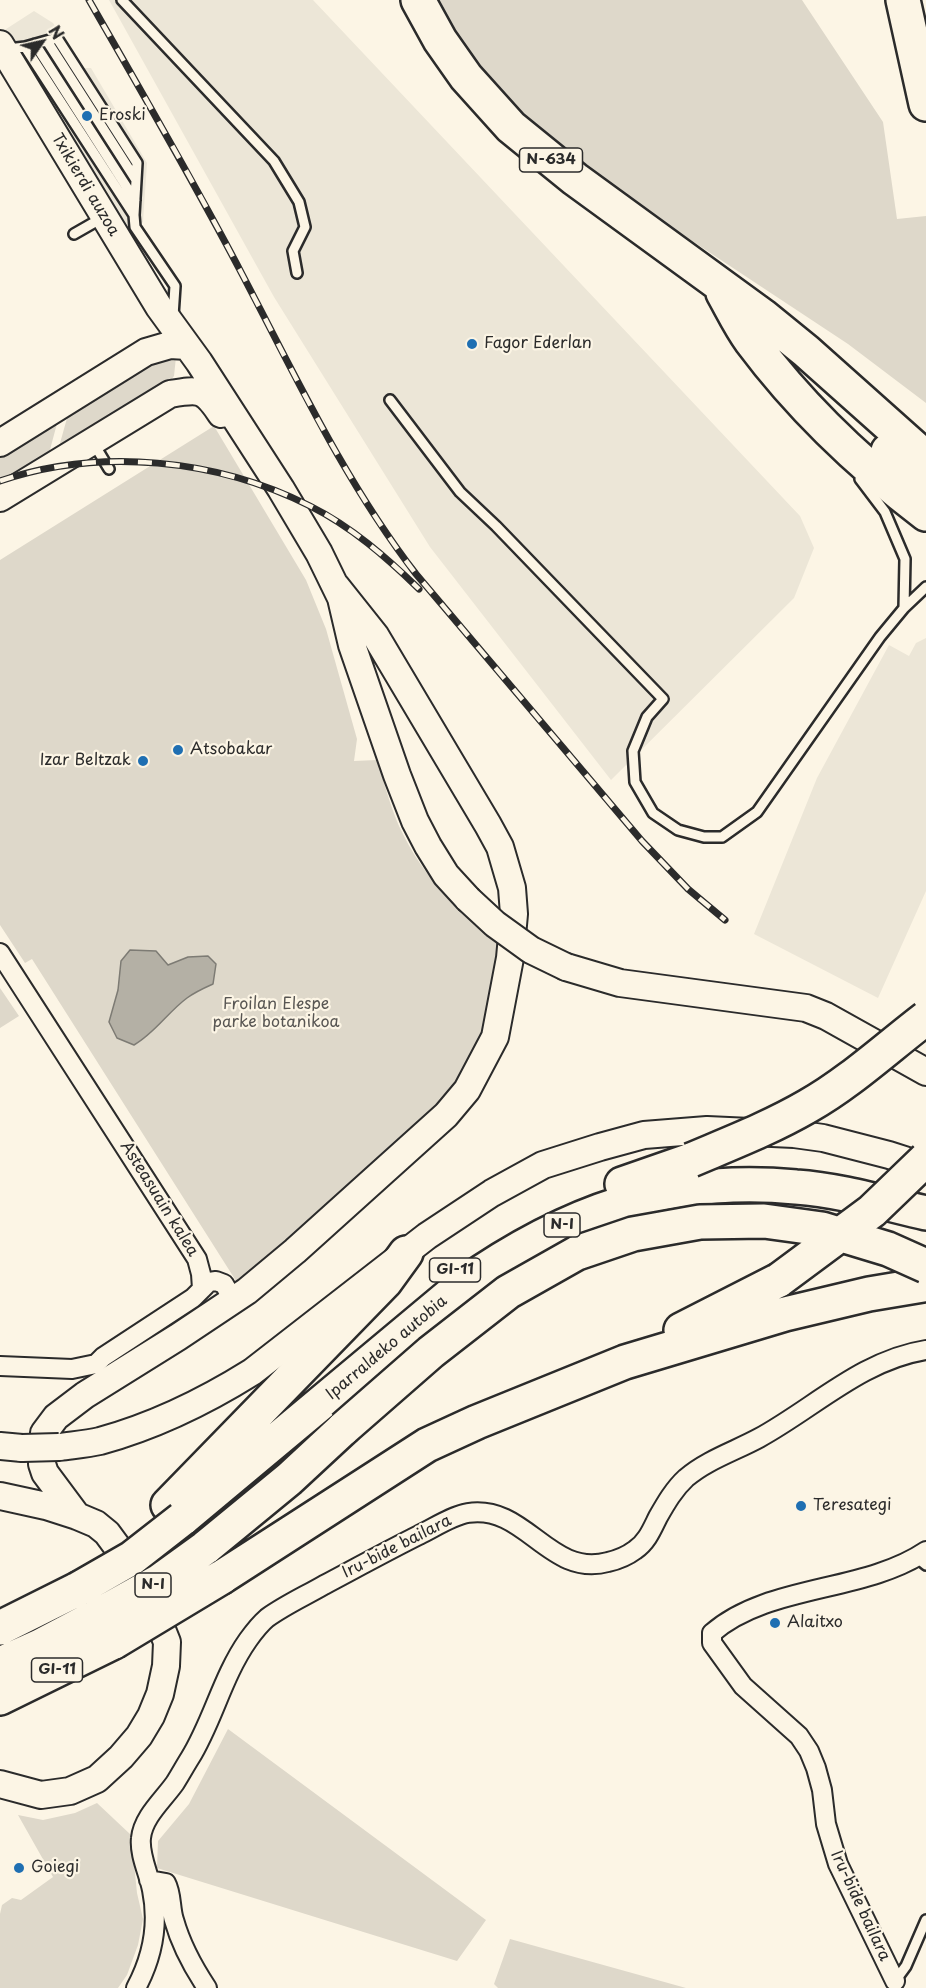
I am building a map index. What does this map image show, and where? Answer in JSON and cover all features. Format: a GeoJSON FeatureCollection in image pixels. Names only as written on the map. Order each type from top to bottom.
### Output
{"type":"FeatureCollection","features":[{"type":"Feature","properties":{"kind":"highway","name":"N-634"},"geometry":{"type":"LineString","coordinates":[[418,0],[440,40],[466,77],[511,127],[575,179],[719,286],[844,412],[926,483]]}},
{"type":"Feature","properties":{"kind":"highway"},"geometry":{"type":"LineString","coordinates":[[903,0],[926,104]]}},
{"type":"Feature","properties":{"kind":"highway"},"geometry":{"type":"LineString","coordinates":[[719,286],[750,339],[816,419],[866,467],[926,514]]}},
{"type":"Feature","properties":{"kind":"highway"},"geometry":{"type":"LineString","coordinates":[[719,286],[806,351],[926,458]]}},
{"type":"Feature","properties":{"kind":"highway","name":"GI-11"},"geometry":{"type":"LineString","coordinates":[[266,1450],[390,1327],[466,1261],[518,1227],[556,1209],[764,1130],[810,1105],[926,1018]]}},
{"type":"Feature","properties":{"kind":"highway","name":"GI-11"},"geometry":{"type":"LineString","coordinates":[[0,1698],[106,1629],[222,1577],[427,1445],[477,1422],[625,1362],[672,1334],[779,1280],[872,1211],[926,1159]]}},
{"type":"Feature","properties":{"kind":"highway","name":"Iparraldeko autobia"},"geometry":{"type":"LineString","coordinates":[[0,1628],[74,1583],[132,1558],[175,1512],[266,1450],[461,1286],[529,1242],[562,1225],[640,1198],[711,1186],[751,1184],[798,1187],[853,1195],[926,1213]]}},
{"type":"Feature","properties":{"kind":"highway","name":"N-I"},"geometry":{"type":"LineString","coordinates":[[0,1664],[40,1646],[106,1629],[158,1582],[205,1548],[289,1479],[431,1352],[508,1292],[577,1253],[633,1234],[700,1222],[764,1221],[822,1229],[888,1249],[925,1276]]}},
{"type":"Feature","properties":{"kind":"highway"},"geometry":{"type":"LineString","coordinates":[[175,1512],[385,1282],[406,1253]]}},
{"type":"Feature","properties":{"kind":"highway"},"geometry":{"type":"LineString","coordinates":[[625,1362],[785,1314],[869,1294],[925,1276]]}},
{"type":"Feature","properties":{"kind":"highway"},"geometry":{"type":"LineString","coordinates":[[0,1610],[74,1583]]}},
{"type":"Feature","properties":{"kind":"street","name":"Txikierdi auzoa"},"geometry":{"type":"LineString","coordinates":[[16,46],[104,216],[159,307],[281,489],[336,586]]}},
{"type":"Feature","properties":{"kind":"street"},"geometry":{"type":"LineString","coordinates":[[0,443],[146,352],[170,345],[187,346],[180,379],[170,394]]}},
{"type":"Feature","properties":{"kind":"street"},"geometry":{"type":"LineString","coordinates":[[0,498],[170,394],[189,390],[197,391],[214,404],[312,564],[341,628],[352,645]]}},
{"type":"Feature","properties":{"kind":"street"},"geometry":{"type":"LineString","coordinates":[[336,586],[346,614],[352,645],[415,820],[446,875],[495,924],[531,950],[566,967],[620,983],[806,1008],[826,1016],[926,1072]]}},
{"type":"Feature","properties":{"kind":"street"},"geometry":{"type":"LineString","coordinates":[[77,1516],[45,1473],[42,1464],[44,1433],[56,1417],[85,1395],[104,1372],[230,1303],[271,1272],[446,1115],[467,1090],[495,1037],[510,958],[514,914],[512,888],[500,847],[375,635],[336,586]]}},
{"type":"Feature","properties":{"kind":"street","name":"Asteasuain kalea"},"geometry":{"type":"LineString","coordinates":[[0,953],[197,1259],[202,1289]]}},
{"type":"Feature","properties":{"kind":"street"},"geometry":{"type":"LineString","coordinates":[[11,1447],[59,1447],[99,1441],[191,1407],[252,1372],[427,1236],[492,1193],[543,1165],[644,1136],[707,1130],[794,1134],[834,1141],[926,1167]]}},
{"type":"Feature","properties":{"kind":"street"},"geometry":{"type":"LineString","coordinates":[[104,1372],[103,1358],[193,1298],[208,1282],[216,1281],[224,1284],[230,1303]]}},
{"type":"Feature","properties":{"kind":"street","name":"Iru-bide bailara"},"geometry":{"type":"LineString","coordinates":[[136,1988],[147,1968],[154,1940],[153,1893],[140,1839],[144,1825],[194,1752],[237,1657],[249,1638],[265,1620],[398,1546],[468,1513],[488,1513],[504,1517],[549,1549],[581,1565],[597,1565],[617,1560],[636,1550],[649,1536],[669,1498],[684,1480],[700,1468],[760,1437],[857,1375],[905,1353],[926,1350]]}},
{"type":"Feature","properties":{"kind":"street"},"geometry":{"type":"LineString","coordinates":[[0,1366],[104,1372]]}},
{"type":"Feature","properties":{"kind":"street"},"geometry":{"type":"LineString","coordinates":[[0,1496],[46,1506],[77,1516],[96,1524],[107,1533],[144,1582],[167,1642],[160,1694],[151,1716],[139,1736],[97,1779],[70,1791],[41,1795],[0,1784]]}},
{"type":"Feature","properties":{"kind":"street","name":"Iru-bide bailara"},"geometry":{"type":"LineString","coordinates":[[895,1981],[838,1864],[826,1824],[822,1790],[809,1751],[799,1736],[743,1686],[712,1643],[712,1633],[721,1625],[764,1605],[923,1558]]}},
{"type":"Feature","properties":{"kind":"street"},"geometry":{"type":"LineString","coordinates":[[149,1880],[166,1883],[174,1920],[186,1952],[207,1988]]}},
{"type":"Feature","properties":{"kind":"lane"},"geometry":{"type":"LineString","coordinates":[[122,0],[274,161],[299,202],[305,227],[293,251],[297,273]]}},
{"type":"Feature","properties":{"kind":"lane"},"geometry":{"type":"LineString","coordinates":[[16,46],[57,38],[137,163],[135,227],[175,286],[172,325]]}},
{"type":"Feature","properties":{"kind":"lane"},"geometry":{"type":"LineString","coordinates":[[16,46],[135,200]]}},
{"type":"Feature","properties":{"kind":"lane"},"geometry":{"type":"LineString","coordinates":[[16,46],[134,215]]}},
{"type":"Feature","properties":{"kind":"lane"},"geometry":{"type":"LineString","coordinates":[[74,234],[104,216]]}},
{"type":"Feature","properties":{"kind":"lane"},"geometry":{"type":"LineString","coordinates":[[390,400],[460,492],[496,526],[663,699],[647,717],[633,751],[635,782],[653,813],[678,830],[704,837],[722,837],[757,812],[880,637],[904,608],[926,587]]}},
{"type":"Feature","properties":{"kind":"lane"},"geometry":{"type":"LineString","coordinates":[[816,419],[850,466]]}},
{"type":"Feature","properties":{"kind":"lane"},"geometry":{"type":"LineString","coordinates":[[93,441],[109,469]]}},
{"type":"Feature","properties":{"kind":"lane"},"geometry":{"type":"LineString","coordinates":[[857,475],[885,512],[904,559],[904,608]]}},
{"type":"Feature","properties":{"kind":"lane"},"geometry":{"type":"LineString","coordinates":[[895,1981],[906,1966],[926,1920]]}},
{"type":"Feature","properties":{"kind":"shaded area","name":"Fagor Ederlan"},"geometry":{"type":"Polygon","coordinates":[[[109,0],[313,0],[800,516],[814,548],[794,598],[611,780],[430,547],[274,297],[109,0]]]}},
{"type":"Feature","properties":{"kind":"shaded area","name":"Eroski"},"geometry":{"type":"Polygon","coordinates":[[[34,11],[53,23],[83,68],[91,68],[147,163],[143,222],[128,232],[3,31],[34,11]]]}},
{"type":"Feature","properties":{"kind":"shaded area"},"geometry":{"type":"Polygon","coordinates":[[[926,638],[926,891],[878,998],[754,934],[817,778],[889,645],[909,656],[916,643],[926,638]]]}},
{"type":"Feature","properties":{"kind":"shaded area"},"geometry":{"type":"Polygon","coordinates":[[[130,950],[156,951],[168,965],[188,957],[208,956],[216,964],[213,984],[187,998],[148,1035],[134,1045],[117,1038],[109,1022],[118,990],[121,961],[130,950]]]}},
{"type":"Feature","properties":{"kind":"green space"},"geometry":{"type":"Polygon","coordinates":[[[432,0],[802,0],[883,122],[897,219],[926,216],[926,403],[848,344],[556,151],[495,97],[432,0]]]}},
{"type":"Feature","properties":{"kind":"green space"},"geometry":{"type":"Polygon","coordinates":[[[155,356],[176,357],[174,376],[169,383],[57,454],[69,411],[155,356]]]}},
{"type":"Feature","properties":{"kind":"green space"},"geometry":{"type":"Polygon","coordinates":[[[59,416],[47,461],[37,467],[0,477],[0,453],[59,416]]]}},
{"type":"Feature","properties":{"kind":"green space","name":"Froilan Elespe parke botanikoa"},"geometry":{"type":"Polygon","coordinates":[[[214,426],[306,580],[326,629],[357,739],[354,761],[377,760],[399,826],[420,863],[431,879],[457,907],[503,948],[488,1028],[445,1104],[238,1284],[32,959],[25,963],[0,925],[0,560],[214,426]]]}},
{"type":"Feature","properties":{"kind":"green space"},"geometry":{"type":"Polygon","coordinates":[[[0,988],[19,1016],[0,1028],[0,988]]]}},
{"type":"Feature","properties":{"kind":"green space"},"geometry":{"type":"Polygon","coordinates":[[[228,1729],[486,1920],[457,1961],[157,1868],[158,1841],[189,1804],[228,1729]]]}},
{"type":"Feature","properties":{"kind":"green space"},"geometry":{"type":"Polygon","coordinates":[[[97,1803],[131,1835],[137,1893],[143,1919],[138,1945],[127,1975],[118,1988],[0,1988],[2,1905],[12,1898],[21,1900],[53,1877],[18,1815],[43,1820],[75,1813],[97,1803]]]}},
{"type":"Feature","properties":{"kind":"green space"},"geometry":{"type":"Polygon","coordinates":[[[510,1939],[686,1988],[498,1988],[494,1984],[510,1939]]]}},
{"type":"Feature","properties":{"kind":"railway"},"geometry":{"type":"LineString","coordinates":[[89,0],[205,205],[344,466],[390,539],[416,574],[642,841],[688,889],[725,920]]}},
{"type":"Feature","properties":{"kind":"railway"},"geometry":{"type":"LineString","coordinates":[[0,481],[38,470],[78,464],[118,462],[158,463],[197,468],[236,477],[274,490],[340,523],[368,543],[419,589]]}},
{"type":"Feature","properties":{"kind":"place","name":"Eroski"},"geometry":{"type":"Point","coordinates":[87,116]}},
{"type":"Feature","properties":{"kind":"place","name":"Fagor Ederlan"},"geometry":{"type":"Point","coordinates":[472,344]}},
{"type":"Feature","properties":{"kind":"place","name":"Atsobakar"},"geometry":{"type":"Point","coordinates":[178,750]}},
{"type":"Feature","properties":{"kind":"place","name":"Izar Beltzak"},"geometry":{"type":"Point","coordinates":[143,761]}},
{"type":"Feature","properties":{"kind":"place","name":"Teresategi"},"geometry":{"type":"Point","coordinates":[801,1506]}},
{"type":"Feature","properties":{"kind":"place","name":"Alaitxo"},"geometry":{"type":"Point","coordinates":[775,1623]}},
{"type":"Feature","properties":{"kind":"place","name":"Goiegi"},"geometry":{"type":"Point","coordinates":[19,1868]}}]}
